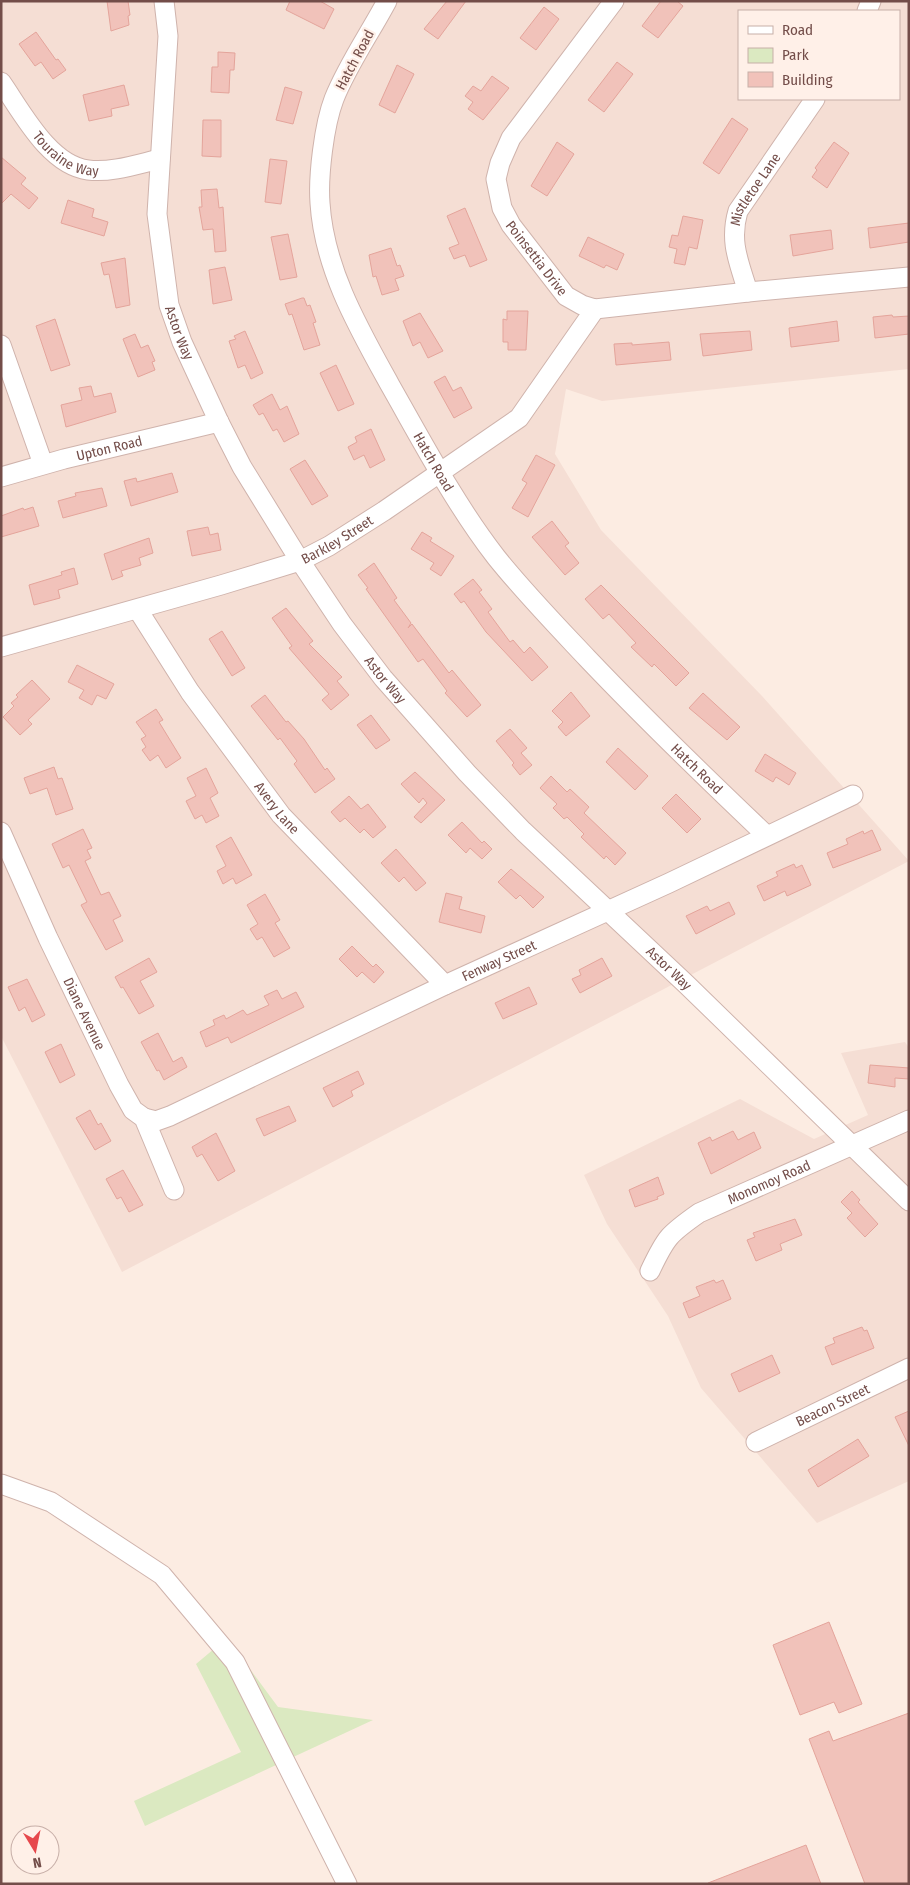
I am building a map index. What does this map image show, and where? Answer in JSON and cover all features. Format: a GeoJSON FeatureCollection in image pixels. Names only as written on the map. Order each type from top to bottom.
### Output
{"type":"FeatureCollection","features":[{"type":"Feature","properties":{"kind":"street","name":"Astor Way"},"geometry":{"type":"LineString","coordinates":[[164,1],[168,36],[157,214],[170,305],[182,342],[219,422],[242,466],[300,561],[342,624],[377,670],[425,727],[523,831],[909,1201]]}},
{"type":"Feature","properties":{"kind":"street","name":"Hatch Road"},"geometry":{"type":"LineString","coordinates":[[386,1],[333,102],[321,170],[321,211],[331,260],[359,330],[440,473],[495,555],[549,619],[664,738],[766,835]]}},
{"type":"Feature","properties":{"kind":"street","name":"Poinsettia Drive"},"geometry":{"type":"LineString","coordinates":[[614,1],[511,138],[500,163],[496,179],[502,208],[511,225],[566,296],[582,305],[595,309],[909,277]]}},
{"type":"Feature","properties":{"kind":"street","name":"Touraine Way"},"geometry":{"type":"LineString","coordinates":[[1,82],[56,156],[70,165],[89,170],[125,167],[160,159]]}},
{"type":"Feature","properties":{"kind":"street","name":"Mistletoe Lane"},"geometry":{"type":"LineString","coordinates":[[748,292],[734,244],[734,226],[738,211],[815,100]]}},
{"type":"Feature","properties":{"kind":"street","name":"Barkley Street"},"geometry":{"type":"LineString","coordinates":[[1,647],[138,610],[300,561],[384,511],[519,418],[595,309]]}},
{"type":"Feature","properties":{"kind":"street"},"geometry":{"type":"LineString","coordinates":[[1,346],[43,464]]}},
{"type":"Feature","properties":{"kind":"street","name":"Upton Road"},"geometry":{"type":"LineString","coordinates":[[1,477],[43,464],[219,422]]}},
{"type":"Feature","properties":{"kind":"street","name":"Avery Lane"},"geometry":{"type":"LineString","coordinates":[[138,610],[190,692],[281,815],[445,985]]}},
{"type":"Feature","properties":{"kind":"street","name":"Fenway Street"},"geometry":{"type":"LineString","coordinates":[[144,1118],[156,1121],[170,1116],[445,985],[853,796]]}},
{"type":"Feature","properties":{"kind":"street","name":"Diane Avenue"},"geometry":{"type":"LineString","coordinates":[[1,832],[48,938],[120,1086],[133,1110],[144,1118],[174,1190]]}},
{"type":"Feature","properties":{"kind":"street","name":"Monomoy Road"},"geometry":{"type":"LineString","coordinates":[[650,1270],[665,1240],[675,1230],[700,1213],[909,1120]]}},
{"type":"Feature","properties":{"kind":"street","name":"Beacon Street"},"geometry":{"type":"LineString","coordinates":[[756,1442],[909,1368]]}},
{"type":"Feature","properties":{"kind":"street"},"geometry":{"type":"LineString","coordinates":[[1,1484],[51,1502],[162,1575],[235,1662],[347,1884]]}},
{"type":"Feature","properties":{"kind":"shaded area"},"geometry":{"type":"Polygon","coordinates":[[[1,1],[909,1],[909,369],[602,401],[566,389],[555,454],[601,530],[762,696],[909,861],[122,1272],[1,1036],[1,1]]]}},
{"type":"Feature","properties":{"kind":"shaded area"},"geometry":{"type":"Polygon","coordinates":[[[905,1042],[909,1048],[909,1481],[817,1523],[701,1388],[668,1316],[607,1224],[584,1175],[740,1099],[814,1139],[868,1115],[841,1053],[905,1042]]]}},
{"type":"Feature","properties":{"kind":"green space"},"geometry":{"type":"Polygon","coordinates":[[[227,1638],[278,1707],[373,1720],[145,1826],[134,1801],[241,1752],[196,1664],[227,1638]]]}},
{"type":"Feature","properties":{"kind":"building"},"geometry":{"type":"Polygon","coordinates":[[[107,1],[128,1],[129,25],[111,31],[107,1]]]}},
{"type":"Feature","properties":{"kind":"building"},"geometry":{"type":"Polygon","coordinates":[[[290,1],[320,1],[334,9],[324,29],[286,10],[290,1]]]}},
{"type":"Feature","properties":{"kind":"building"},"geometry":{"type":"Polygon","coordinates":[[[447,1],[466,1],[438,39],[424,29],[447,1]]]}},
{"type":"Feature","properties":{"kind":"building"},"geometry":{"type":"Polygon","coordinates":[[[661,1],[677,1],[683,6],[658,38],[642,26],[661,1]]]}},
{"type":"Feature","properties":{"kind":"building"},"geometry":{"type":"Polygon","coordinates":[[[544,7],[559,19],[536,50],[520,38],[544,7]]]}},
{"type":"Feature","properties":{"kind":"building"},"geometry":{"type":"Polygon","coordinates":[[[36,32],[56,60],[58,59],[66,70],[53,79],[41,62],[35,66],[19,44],[36,32]]]}},
{"type":"Feature","properties":{"kind":"building"},"geometry":{"type":"Polygon","coordinates":[[[218,52],[235,53],[234,70],[230,70],[229,93],[211,92],[212,67],[218,67],[218,52]]]}},
{"type":"Feature","properties":{"kind":"building"},"geometry":{"type":"Polygon","coordinates":[[[617,62],[633,74],[604,112],[588,100],[617,62]]]}},
{"type":"Feature","properties":{"kind":"building"},"geometry":{"type":"Polygon","coordinates":[[[397,65],[414,74],[395,113],[379,105],[397,65]]]}},
{"type":"Feature","properties":{"kind":"building"},"geometry":{"type":"Polygon","coordinates":[[[492,76],[509,88],[483,120],[468,109],[473,102],[465,96],[473,86],[481,91],[492,76]]]}},
{"type":"Feature","properties":{"kind":"building"},"geometry":{"type":"Polygon","coordinates":[[[124,85],[129,105],[111,109],[112,116],[89,121],[83,95],[124,85]]]}},
{"type":"Feature","properties":{"kind":"building"},"geometry":{"type":"Polygon","coordinates":[[[285,87],[302,92],[293,124],[276,120],[285,87]]]}},
{"type":"Feature","properties":{"kind":"building"},"geometry":{"type":"Polygon","coordinates":[[[732,118],[748,129],[719,174],[703,163],[732,118]]]}},
{"type":"Feature","properties":{"kind":"building"},"geometry":{"type":"Polygon","coordinates":[[[203,120],[221,120],[221,157],[202,156],[203,120]]]}},
{"type":"Feature","properties":{"kind":"building"},"geometry":{"type":"Polygon","coordinates":[[[557,142],[574,154],[547,196],[531,186],[557,142]]]}},
{"type":"Feature","properties":{"kind":"building"},"geometry":{"type":"Polygon","coordinates":[[[834,142],[849,153],[827,188],[812,177],[817,170],[815,168],[834,142]]]}},
{"type":"Feature","properties":{"kind":"building"},"geometry":{"type":"Polygon","coordinates":[[[1,157],[26,178],[21,184],[38,198],[29,209],[11,194],[1,204],[1,157]]]}},
{"type":"Feature","properties":{"kind":"building"},"geometry":{"type":"Polygon","coordinates":[[[270,159],[287,161],[281,204],[265,202],[270,159]]]}},
{"type":"Feature","properties":{"kind":"building"},"geometry":{"type":"Polygon","coordinates":[[[217,189],[219,208],[223,207],[226,251],[215,252],[213,229],[203,230],[199,207],[202,207],[201,190],[217,189]]]}},
{"type":"Feature","properties":{"kind":"building"},"geometry":{"type":"Polygon","coordinates":[[[68,200],[94,209],[92,217],[108,222],[104,236],[61,223],[68,200]]]}},
{"type":"Feature","properties":{"kind":"building"},"geometry":{"type":"Polygon","coordinates":[[[465,208],[487,260],[470,267],[465,255],[454,259],[449,248],[459,244],[447,216],[465,208]]]}},
{"type":"Feature","properties":{"kind":"building"},"geometry":{"type":"Polygon","coordinates":[[[683,216],[703,220],[697,249],[689,247],[685,265],[674,263],[677,249],[669,247],[672,235],[678,236],[683,216]]]}},
{"type":"Feature","properties":{"kind":"building"},"geometry":{"type":"Polygon","coordinates":[[[909,223],[909,242],[870,248],[868,228],[909,223]]]}},
{"type":"Feature","properties":{"kind":"building"},"geometry":{"type":"Polygon","coordinates":[[[831,230],[833,249],[793,256],[790,235],[831,230]]]}},
{"type":"Feature","properties":{"kind":"building"},"geometry":{"type":"Polygon","coordinates":[[[288,234],[297,277],[280,280],[271,237],[288,234]]]}},
{"type":"Feature","properties":{"kind":"building"},"geometry":{"type":"Polygon","coordinates":[[[588,237],[624,254],[617,270],[606,265],[604,268],[579,256],[588,237]]]}},
{"type":"Feature","properties":{"kind":"building"},"geometry":{"type":"Polygon","coordinates":[[[391,248],[397,266],[400,265],[404,276],[395,279],[399,290],[382,295],[376,276],[373,277],[369,255],[391,248]]]}},
{"type":"Feature","properties":{"kind":"building"},"geometry":{"type":"Polygon","coordinates":[[[125,258],[130,305],[116,308],[109,274],[104,275],[101,263],[125,258]]]}},
{"type":"Feature","properties":{"kind":"building"},"geometry":{"type":"Polygon","coordinates":[[[225,267],[232,300],[213,304],[209,270],[225,267]]]}},
{"type":"Feature","properties":{"kind":"building"},"geometry":{"type":"Polygon","coordinates":[[[304,298],[307,306],[310,305],[316,322],[313,323],[320,345],[304,350],[292,314],[289,315],[285,304],[304,298]]]}},
{"type":"Feature","properties":{"kind":"building"},"geometry":{"type":"Polygon","coordinates":[[[507,311],[528,311],[526,350],[508,350],[508,342],[503,342],[503,319],[507,320],[507,311]]]}},
{"type":"Feature","properties":{"kind":"building"},"geometry":{"type":"Polygon","coordinates":[[[420,313],[443,351],[428,358],[420,342],[413,346],[403,321],[420,313]]]}},
{"type":"Feature","properties":{"kind":"building"},"geometry":{"type":"Polygon","coordinates":[[[892,315],[893,317],[909,316],[909,334],[875,338],[873,317],[892,315]]]}},
{"type":"Feature","properties":{"kind":"building"},"geometry":{"type":"Polygon","coordinates":[[[55,319],[70,365],[51,371],[36,326],[55,319]]]}},
{"type":"Feature","properties":{"kind":"building"},"geometry":{"type":"Polygon","coordinates":[[[837,321],[839,341],[791,347],[789,328],[837,321]]]}},
{"type":"Feature","properties":{"kind":"building"},"geometry":{"type":"Polygon","coordinates":[[[245,331],[263,373],[251,379],[245,365],[238,368],[229,341],[236,339],[234,336],[245,331]]]}},
{"type":"Feature","properties":{"kind":"building"},"geometry":{"type":"Polygon","coordinates":[[[750,331],[752,350],[703,356],[700,334],[750,331]]]}},
{"type":"Feature","properties":{"kind":"building"},"geometry":{"type":"Polygon","coordinates":[[[135,334],[141,348],[148,345],[155,361],[152,362],[155,370],[138,377],[123,339],[135,334]]]}},
{"type":"Feature","properties":{"kind":"building"},"geometry":{"type":"Polygon","coordinates":[[[669,342],[671,360],[616,365],[614,344],[632,343],[632,345],[669,342]]]}},
{"type":"Feature","properties":{"kind":"building"},"geometry":{"type":"Polygon","coordinates":[[[336,365],[354,404],[338,411],[320,373],[336,365]]]}},
{"type":"Feature","properties":{"kind":"building"},"geometry":{"type":"Polygon","coordinates":[[[445,376],[453,391],[461,387],[472,408],[454,418],[434,382],[445,376]]]}},
{"type":"Feature","properties":{"kind":"building"},"geometry":{"type":"Polygon","coordinates":[[[91,386],[94,397],[111,393],[116,412],[66,427],[61,405],[82,400],[79,388],[91,386]]]}},
{"type":"Feature","properties":{"kind":"building"},"geometry":{"type":"Polygon","coordinates":[[[272,394],[280,410],[287,406],[299,434],[284,442],[277,429],[273,431],[263,413],[259,415],[253,405],[272,394]]]}},
{"type":"Feature","properties":{"kind":"building"},"geometry":{"type":"Polygon","coordinates":[[[371,429],[385,460],[370,468],[364,455],[354,460],[348,447],[357,442],[355,437],[371,429]]]}},
{"type":"Feature","properties":{"kind":"building"},"geometry":{"type":"Polygon","coordinates":[[[536,455],[555,465],[528,517],[512,508],[527,483],[522,480],[536,455]]]}},
{"type":"Feature","properties":{"kind":"building"},"geometry":{"type":"Polygon","coordinates":[[[305,460],[328,496],[312,505],[290,469],[305,460]]]}},
{"type":"Feature","properties":{"kind":"building"},"geometry":{"type":"Polygon","coordinates":[[[172,473],[178,492],[131,506],[124,481],[136,478],[137,482],[172,473]]]}},
{"type":"Feature","properties":{"kind":"building"},"geometry":{"type":"Polygon","coordinates":[[[102,488],[107,506],[63,518],[58,501],[76,496],[75,493],[102,488]]]}},
{"type":"Feature","properties":{"kind":"building"},"geometry":{"type":"Polygon","coordinates":[[[33,507],[39,526],[1,537],[1,516],[23,508],[24,510],[33,507]]]}},
{"type":"Feature","properties":{"kind":"building"},"geometry":{"type":"Polygon","coordinates":[[[552,521],[569,543],[565,546],[579,563],[565,575],[532,537],[552,521]]]}},
{"type":"Feature","properties":{"kind":"building"},"geometry":{"type":"Polygon","coordinates":[[[208,527],[210,535],[218,533],[221,550],[192,556],[187,531],[208,527]]]}},
{"type":"Feature","properties":{"kind":"building"},"geometry":{"type":"Polygon","coordinates":[[[422,532],[432,538],[430,541],[454,556],[441,576],[430,569],[434,563],[411,549],[422,532]]]}},
{"type":"Feature","properties":{"kind":"building"},"geometry":{"type":"Polygon","coordinates":[[[149,538],[153,553],[139,558],[141,565],[121,571],[123,576],[112,580],[104,554],[149,538]]]}},
{"type":"Feature","properties":{"kind":"building"},"geometry":{"type":"Polygon","coordinates":[[[374,563],[397,598],[394,600],[411,623],[408,628],[412,624],[449,673],[452,670],[481,705],[467,717],[445,693],[447,691],[423,659],[418,662],[366,589],[368,588],[358,575],[374,563]]]}},
{"type":"Feature","properties":{"kind":"building"},"geometry":{"type":"Polygon","coordinates":[[[74,568],[78,584],[58,590],[60,598],[34,605],[29,585],[62,575],[61,572],[74,568]]]}},
{"type":"Feature","properties":{"kind":"building"},"geometry":{"type":"Polygon","coordinates":[[[473,579],[482,590],[479,592],[492,609],[488,612],[510,642],[513,640],[524,653],[530,647],[548,667],[532,681],[486,632],[464,601],[461,603],[454,594],[473,579]]]}},
{"type":"Feature","properties":{"kind":"building"},"geometry":{"type":"Polygon","coordinates":[[[601,585],[689,673],[676,686],[654,664],[652,667],[631,647],[636,643],[609,614],[603,619],[585,599],[601,585]]]}},
{"type":"Feature","properties":{"kind":"building"},"geometry":{"type":"Polygon","coordinates":[[[286,608],[313,641],[309,644],[342,677],[337,681],[349,695],[331,710],[322,700],[329,694],[289,648],[292,646],[272,618],[286,608]]]}},
{"type":"Feature","properties":{"kind":"building"},"geometry":{"type":"Polygon","coordinates":[[[222,631],[245,668],[232,676],[209,639],[222,631]]]}},
{"type":"Feature","properties":{"kind":"building"},"geometry":{"type":"Polygon","coordinates":[[[77,665],[114,684],[106,699],[97,695],[92,705],[79,698],[84,690],[68,682],[77,665]]]}},
{"type":"Feature","properties":{"kind":"building"},"geometry":{"type":"Polygon","coordinates":[[[32,680],[50,699],[28,720],[32,724],[20,735],[3,717],[14,706],[11,703],[18,697],[16,695],[32,680]]]}},
{"type":"Feature","properties":{"kind":"building"},"geometry":{"type":"Polygon","coordinates":[[[571,692],[590,716],[566,736],[558,727],[563,722],[552,711],[571,692]]]}},
{"type":"Feature","properties":{"kind":"building"},"geometry":{"type":"Polygon","coordinates":[[[703,693],[740,727],[727,740],[689,708],[703,693]]]}},
{"type":"Feature","properties":{"kind":"building"},"geometry":{"type":"Polygon","coordinates":[[[265,695],[286,722],[288,721],[304,739],[325,770],[327,768],[335,779],[315,793],[294,764],[297,761],[280,738],[278,740],[251,706],[265,695]]]}},
{"type":"Feature","properties":{"kind":"building"},"geometry":{"type":"Polygon","coordinates":[[[156,709],[163,720],[159,722],[181,758],[166,768],[158,755],[150,761],[142,750],[146,747],[141,739],[146,736],[136,722],[156,709]]]}},
{"type":"Feature","properties":{"kind":"building"},"geometry":{"type":"Polygon","coordinates":[[[371,715],[390,740],[376,749],[357,725],[371,715]]]}},
{"type":"Feature","properties":{"kind":"building"},"geometry":{"type":"Polygon","coordinates":[[[510,729],[527,748],[521,753],[532,765],[520,775],[512,765],[514,763],[496,741],[510,729]]]}},
{"type":"Feature","properties":{"kind":"building"},"geometry":{"type":"Polygon","coordinates":[[[618,748],[648,776],[635,790],[606,762],[618,748]]]}},
{"type":"Feature","properties":{"kind":"building"},"geometry":{"type":"Polygon","coordinates":[[[765,754],[796,773],[789,785],[776,777],[773,782],[755,771],[765,754]]]}},
{"type":"Feature","properties":{"kind":"building"},"geometry":{"type":"Polygon","coordinates":[[[54,767],[58,779],[62,778],[73,809],[56,815],[47,788],[30,794],[24,778],[54,767]]]}},
{"type":"Feature","properties":{"kind":"building"},"geometry":{"type":"Polygon","coordinates":[[[206,768],[218,793],[210,798],[219,816],[206,823],[202,815],[195,819],[186,801],[196,796],[187,778],[206,768]]]}},
{"type":"Feature","properties":{"kind":"building"},"geometry":{"type":"Polygon","coordinates":[[[415,772],[445,800],[421,823],[414,817],[427,803],[423,798],[419,803],[401,784],[415,772]]]}},
{"type":"Feature","properties":{"kind":"building"},"geometry":{"type":"Polygon","coordinates":[[[551,776],[567,792],[570,789],[589,807],[584,813],[626,853],[615,865],[606,856],[604,859],[581,837],[584,834],[567,817],[564,819],[553,808],[557,804],[540,788],[551,776]]]}},
{"type":"Feature","properties":{"kind":"building"},"geometry":{"type":"Polygon","coordinates":[[[676,794],[701,819],[687,833],[662,808],[676,794]]]}},
{"type":"Feature","properties":{"kind":"building"},"geometry":{"type":"Polygon","coordinates":[[[349,796],[361,809],[368,804],[386,827],[373,838],[364,829],[360,833],[345,818],[340,822],[331,812],[349,796]]]}},
{"type":"Feature","properties":{"kind":"building"},"geometry":{"type":"Polygon","coordinates":[[[462,822],[482,843],[484,841],[492,849],[482,859],[470,848],[466,853],[448,835],[462,822]]]}},
{"type":"Feature","properties":{"kind":"building"},"geometry":{"type":"Polygon","coordinates":[[[83,829],[92,848],[87,850],[91,858],[85,861],[101,895],[109,892],[121,916],[113,920],[123,941],[106,950],[81,905],[87,902],[69,865],[63,868],[52,844],[83,829]]]}},
{"type":"Feature","properties":{"kind":"building"},"geometry":{"type":"Polygon","coordinates":[[[872,830],[881,850],[833,868],[827,853],[848,844],[846,839],[863,831],[864,834],[872,830]]]}},
{"type":"Feature","properties":{"kind":"building"},"geometry":{"type":"Polygon","coordinates":[[[231,837],[252,875],[236,884],[233,878],[223,884],[217,871],[226,866],[216,846],[231,837]]]}},
{"type":"Feature","properties":{"kind":"building"},"geometry":{"type":"Polygon","coordinates":[[[396,849],[426,883],[416,891],[404,877],[399,882],[381,863],[396,849]]]}},
{"type":"Feature","properties":{"kind":"building"},"geometry":{"type":"Polygon","coordinates":[[[794,864],[796,868],[802,865],[811,885],[787,896],[785,891],[764,901],[757,886],[778,876],[776,872],[794,864]]]}},
{"type":"Feature","properties":{"kind":"building"},"geometry":{"type":"Polygon","coordinates":[[[511,869],[544,897],[533,908],[520,895],[516,899],[498,882],[511,869]]]}},
{"type":"Feature","properties":{"kind":"building"},"geometry":{"type":"Polygon","coordinates":[[[446,893],[462,897],[459,909],[485,916],[481,933],[439,922],[446,893]]]}},
{"type":"Feature","properties":{"kind":"building"},"geometry":{"type":"Polygon","coordinates":[[[265,894],[280,920],[275,923],[290,948],[274,957],[262,937],[257,940],[250,929],[258,924],[247,905],[265,894]]]}},
{"type":"Feature","properties":{"kind":"building"},"geometry":{"type":"Polygon","coordinates":[[[729,902],[735,914],[696,934],[686,916],[707,906],[710,911],[729,902]]]}},
{"type":"Feature","properties":{"kind":"building"},"geometry":{"type":"Polygon","coordinates":[[[352,946],[373,967],[376,964],[384,972],[374,983],[362,972],[357,977],[339,959],[352,946]]]}},
{"type":"Feature","properties":{"kind":"building"},"geometry":{"type":"Polygon","coordinates":[[[149,958],[157,972],[140,981],[154,1006],[139,1014],[115,977],[149,958]]]}},
{"type":"Feature","properties":{"kind":"building"},"geometry":{"type":"Polygon","coordinates":[[[602,958],[612,976],[580,993],[572,979],[581,975],[579,970],[602,958]]]}},
{"type":"Feature","properties":{"kind":"building"},"geometry":{"type":"Polygon","coordinates":[[[27,979],[45,1015],[32,1022],[25,1007],[19,1011],[8,987],[27,979]]]}},
{"type":"Feature","properties":{"kind":"building"},"geometry":{"type":"Polygon","coordinates":[[[529,987],[537,1004],[503,1019],[495,1003],[529,987]]]}},
{"type":"Feature","properties":{"kind":"building"},"geometry":{"type":"Polygon","coordinates":[[[277,990],[282,999],[296,992],[304,1007],[231,1043],[228,1037],[206,1047],[200,1032],[215,1025],[213,1020],[224,1015],[226,1019],[243,1010],[247,1015],[269,1005],[264,996],[277,990]]]}},
{"type":"Feature","properties":{"kind":"building"},"geometry":{"type":"Polygon","coordinates":[[[158,1033],[173,1062],[182,1057],[187,1067],[164,1080],[141,1042],[158,1033]]]}},
{"type":"Feature","properties":{"kind":"building"},"geometry":{"type":"Polygon","coordinates":[[[61,1044],[75,1075],[60,1083],[45,1052],[61,1044]]]}},
{"type":"Feature","properties":{"kind":"building"},"geometry":{"type":"Polygon","coordinates":[[[870,1065],[909,1068],[909,1079],[895,1078],[895,1087],[868,1083],[870,1065]]]}},
{"type":"Feature","properties":{"kind":"building"},"geometry":{"type":"Polygon","coordinates":[[[358,1071],[364,1084],[351,1091],[353,1096],[333,1107],[323,1088],[358,1071]]]}},
{"type":"Feature","properties":{"kind":"building"},"geometry":{"type":"Polygon","coordinates":[[[289,1106],[296,1121],[264,1136],[256,1119],[289,1106]]]}},
{"type":"Feature","properties":{"kind":"building"},"geometry":{"type":"Polygon","coordinates":[[[90,1110],[98,1125],[101,1123],[111,1141],[95,1150],[76,1118],[90,1110]]]}},
{"type":"Feature","properties":{"kind":"building"},"geometry":{"type":"Polygon","coordinates":[[[733,1131],[738,1140],[754,1132],[761,1148],[711,1174],[698,1143],[710,1137],[712,1141],[733,1131]]]}},
{"type":"Feature","properties":{"kind":"building"},"geometry":{"type":"Polygon","coordinates":[[[216,1133],[235,1171],[218,1181],[202,1154],[197,1157],[192,1147],[216,1133]]]}},
{"type":"Feature","properties":{"kind":"building"},"geometry":{"type":"Polygon","coordinates":[[[123,1170],[143,1205],[129,1212],[121,1197],[117,1199],[106,1179],[123,1170]]]}},
{"type":"Feature","properties":{"kind":"building"},"geometry":{"type":"Polygon","coordinates":[[[658,1177],[664,1194],[657,1197],[658,1199],[635,1207],[629,1190],[658,1177]]]}},
{"type":"Feature","properties":{"kind":"building"},"geometry":{"type":"Polygon","coordinates":[[[852,1191],[860,1200],[858,1202],[878,1224],[865,1237],[847,1218],[852,1213],[841,1202],[852,1191]]]}},
{"type":"Feature","properties":{"kind":"building"},"geometry":{"type":"Polygon","coordinates":[[[795,1219],[802,1235],[780,1244],[782,1250],[756,1261],[747,1240],[755,1237],[753,1233],[795,1219]]]}},
{"type":"Feature","properties":{"kind":"building"},"geometry":{"type":"Polygon","coordinates":[[[714,1280],[716,1283],[723,1280],[731,1299],[689,1318],[683,1303],[700,1296],[696,1287],[714,1280]]]}},
{"type":"Feature","properties":{"kind":"building"},"geometry":{"type":"Polygon","coordinates":[[[862,1327],[864,1331],[867,1330],[874,1348],[832,1365],[825,1347],[835,1343],[833,1338],[862,1327]]]}},
{"type":"Feature","properties":{"kind":"building"},"geometry":{"type":"Polygon","coordinates":[[[772,1355],[780,1373],[739,1392],[731,1374],[772,1355]]]}},
{"type":"Feature","properties":{"kind":"building"},"geometry":{"type":"Polygon","coordinates":[[[909,1411],[909,1446],[895,1417],[909,1411]]]}},
{"type":"Feature","properties":{"kind":"building"},"geometry":{"type":"Polygon","coordinates":[[[858,1439],[869,1456],[818,1487],[808,1470],[858,1439]]]}},
{"type":"Feature","properties":{"kind":"building"},"geometry":{"type":"Polygon","coordinates":[[[829,1622],[862,1704],[839,1713],[834,1702],[800,1715],[773,1645],[829,1622]]]}},
{"type":"Feature","properties":{"kind":"building"},"geometry":{"type":"Polygon","coordinates":[[[909,1713],[909,1884],[865,1884],[809,1739],[829,1731],[833,1741],[909,1713]]]}},
{"type":"Feature","properties":{"kind":"building"},"geometry":{"type":"Polygon","coordinates":[[[806,1845],[821,1884],[708,1884],[708,1883],[806,1845]]]}}]}
